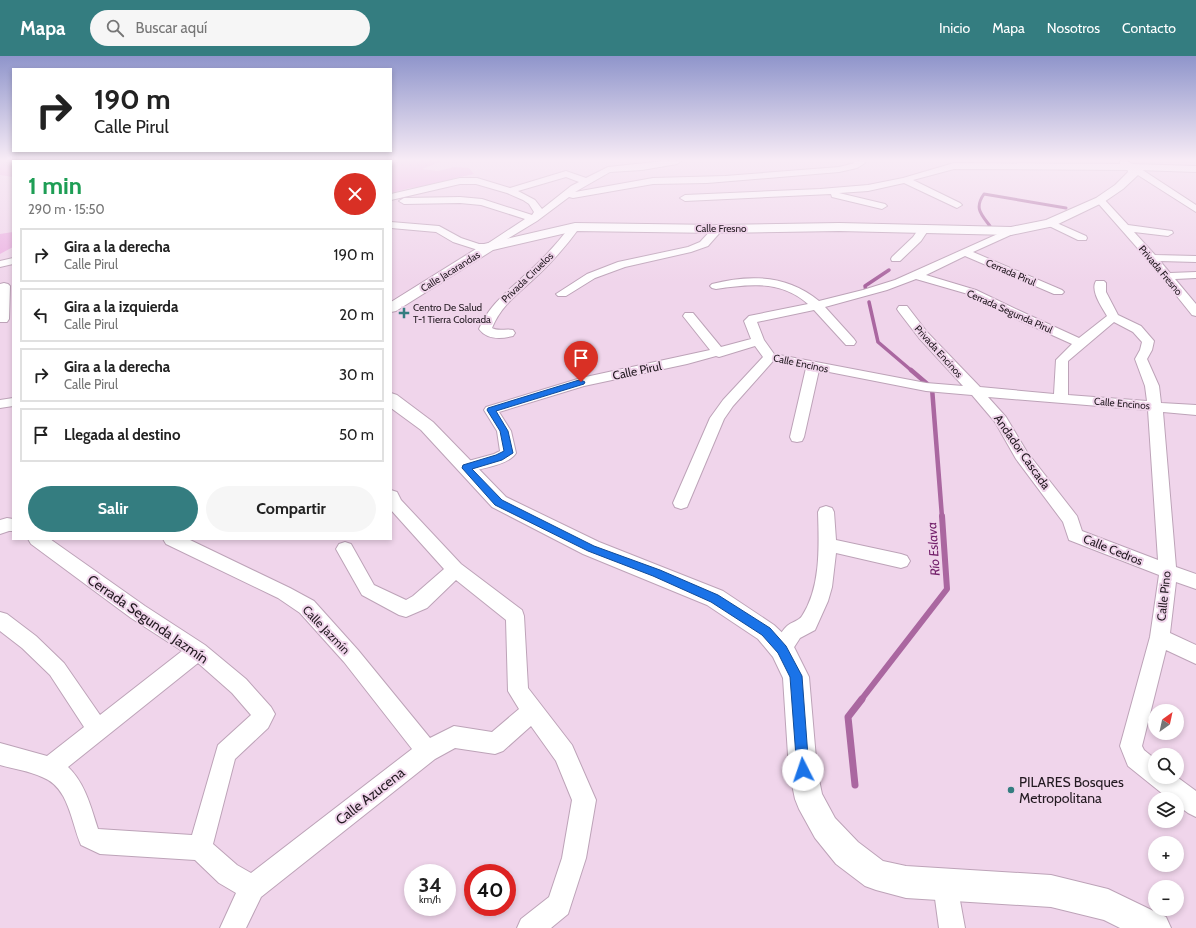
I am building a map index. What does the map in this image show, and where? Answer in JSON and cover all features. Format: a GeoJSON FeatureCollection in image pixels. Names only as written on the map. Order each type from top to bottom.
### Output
{"type":"FeatureCollection","features":[{"type":"Feature","properties":{"kind":"street"},"geometry":{"type":"LineString","coordinates":[[479,202],[534,219],[539,212],[531,202]]}},
{"type":"Feature","properties":{"kind":"street","name":"Calle Jacarandas"},"geometry":{"type":"LineString","coordinates":[[392,307],[534,219],[558,202]]}},
{"type":"Feature","properties":{"kind":"street"},"geometry":{"type":"LineString","coordinates":[[863,202],[882,206]]}},
{"type":"Feature","properties":{"kind":"street"},"geometry":{"type":"LineString","coordinates":[[950,202],[957,205]]}},
{"type":"Feature","properties":{"kind":"street","name":"Calle Encinos"},"geometry":{"type":"LineString","coordinates":[[1096,202],[1050,223],[1011,231],[884,287],[815,306],[753,319],[750,323],[758,341],[770,357],[813,366],[931,387],[1196,410]]}},
{"type":"Feature","properties":{"kind":"street","name":"Privada Fresno"},"geometry":{"type":"LineString","coordinates":[[1102,202],[1152,258],[1196,312]]}},
{"type":"Feature","properties":{"kind":"street"},"geometry":{"type":"LineString","coordinates":[[1185,202],[1196,209]]}},
{"type":"Feature","properties":{"kind":"street"},"geometry":{"type":"LineString","coordinates":[[1050,223],[1082,238]]}},
{"type":"Feature","properties":{"kind":"street"},"geometry":{"type":"LineString","coordinates":[[392,225],[439,229],[457,240],[478,247],[489,247]]}},
{"type":"Feature","properties":{"kind":"street","name":"Calle Jacarandas"},"geometry":{"type":"LineString","coordinates":[[489,247],[575,227]]}},
{"type":"Feature","properties":{"kind":"street","name":"Calle Fresno"},"geometry":{"type":"LineString","coordinates":[[575,227],[718,229],[809,227],[1011,231]]}},
{"type":"Feature","properties":{"kind":"street","name":"Privada Ciruelos"},"geometry":{"type":"LineString","coordinates":[[509,333],[497,335],[485,329],[488,319],[497,306],[535,272],[575,227]]}},
{"type":"Feature","properties":{"kind":"street","name":"Privada Fresno"},"geometry":{"type":"LineString","coordinates":[[1126,228],[1168,233]]}},
{"type":"Feature","properties":{"kind":"street"},"geometry":{"type":"LineString","coordinates":[[562,294],[591,276],[622,264],[691,249],[704,244],[718,229]]}},
{"type":"Feature","properties":{"kind":"street"},"geometry":{"type":"LineString","coordinates":[[896,259],[918,239],[924,229]]}},
{"type":"Feature","properties":{"kind":"street","name":"Cerrada Pirul"},"geometry":{"type":"LineString","coordinates":[[964,252],[1058,292]]}},
{"type":"Feature","properties":{"kind":"street"},"geometry":{"type":"LineString","coordinates":[[1152,258],[1196,259]]}},
{"type":"Feature","properties":{"kind":"street"},"geometry":{"type":"LineString","coordinates":[[0,264],[12,261]]}},
{"type":"Feature","properties":{"kind":"street","name":"Cerrada Segunda Pirul"},"geometry":{"type":"LineString","coordinates":[[914,275],[972,292],[1082,342]]}},
{"type":"Feature","properties":{"kind":"street"},"geometry":{"type":"LineString","coordinates":[[1166,276],[1196,275]]}},
{"type":"Feature","properties":{"kind":"street"},"geometry":{"type":"LineString","coordinates":[[716,286],[745,282],[773,284],[793,288],[815,306],[850,342]]}},
{"type":"Feature","properties":{"kind":"street"},"geometry":{"type":"LineString","coordinates":[[1061,398],[1062,360],[1113,318],[1100,292],[1100,283]]}},
{"type":"Feature","properties":{"kind":"street"},"geometry":{"type":"LineString","coordinates":[[4,286],[5,318]]}},
{"type":"Feature","properties":{"kind":"street","name":"Privada Encinos"},"geometry":{"type":"LineString","coordinates":[[903,309],[923,335],[976,391]]}},
{"type":"Feature","properties":{"kind":"street"},"geometry":{"type":"LineString","coordinates":[[689,316],[719,353]]}},
{"type":"Feature","properties":{"kind":"street","name":"Calle Pino"},"geometry":{"type":"LineString","coordinates":[[1113,318],[1137,329],[1148,341],[1146,350],[1141,359],[1152,386],[1155,406],[1168,572],[1160,637],[1131,746],[1136,758],[1148,768]]}},
{"type":"Feature","properties":{"kind":"street","name":"Calle Pirul"},"geometry":{"type":"LineString","coordinates":[[466,468],[499,458],[508,453],[504,431],[491,410],[581,382],[719,353],[758,341]]}},
{"type":"Feature","properties":{"kind":"street"},"geometry":{"type":"LineString","coordinates":[[681,503],[717,418],[728,403],[770,357]]}},
{"type":"Feature","properties":{"kind":"street"},"geometry":{"type":"LineString","coordinates":[[797,437],[813,366]]}},
{"type":"Feature","properties":{"kind":"street","name":"Andador Cascada"},"geometry":{"type":"LineString","coordinates":[[976,391],[1001,420],[1021,455],[1071,520],[1075,535]]}},
{"type":"Feature","properties":{"kind":"street"},"geometry":{"type":"LineString","coordinates":[[392,400],[427,426],[499,502],[591,548],[715,598],[766,632],[782,649],[796,676],[803,770],[809,799],[825,828],[847,854],[876,875],[906,882],[1051,891],[1108,905],[1155,928]]}},
{"type":"Feature","properties":{"kind":"street"},"geometry":{"type":"LineString","coordinates":[[0,404],[12,402]]}},
{"type":"Feature","properties":{"kind":"street"},"geometry":{"type":"LineString","coordinates":[[392,498],[395,504],[455,569],[515,616],[518,691],[564,753],[584,800],[574,858],[559,905],[530,928]]}},
{"type":"Feature","properties":{"kind":"street"},"geometry":{"type":"LineString","coordinates":[[782,649],[790,635],[812,620],[823,587],[828,545],[826,512]]}},
{"type":"Feature","properties":{"kind":"street"},"geometry":{"type":"LineString","coordinates":[[0,528],[8,524],[12,525]]}},
{"type":"Feature","properties":{"kind":"street","name":"Calle Cedros"},"geometry":{"type":"LineString","coordinates":[[1075,535],[1196,582]]}},
{"type":"Feature","properties":{"kind":"street","name":"Cerrada Segunda Jazmín"},"geometry":{"type":"LineString","coordinates":[[38,540],[138,612],[198,651],[239,686],[264,714],[260,721],[226,753],[200,848]]}},
{"type":"Feature","properties":{"kind":"street","name":"Calle Jazmín"},"geometry":{"type":"LineString","coordinates":[[174,540],[284,593],[307,607],[351,656],[427,751]]}},
{"type":"Feature","properties":{"kind":"street"},"geometry":{"type":"LineString","coordinates":[[828,545],[901,561]]}},
{"type":"Feature","properties":{"kind":"street"},"geometry":{"type":"LineString","coordinates":[[345,549],[368,590],[406,609],[420,602],[455,569]]}},
{"type":"Feature","properties":{"kind":"street"},"geometry":{"type":"LineString","coordinates":[[3,627],[29,642],[57,669],[98,730]]}},
{"type":"Feature","properties":{"kind":"street"},"geometry":{"type":"LineString","coordinates":[[1160,637],[1196,655]]}},
{"type":"Feature","properties":{"kind":"street"},"geometry":{"type":"LineString","coordinates":[[48,768],[198,651]]}},
{"type":"Feature","properties":{"kind":"street","name":"Calle Azucena"},"geometry":{"type":"LineString","coordinates":[[233,928],[252,888],[427,751],[454,737],[496,743],[532,711]]}},
{"type":"Feature","properties":{"kind":"street"},"geometry":{"type":"LineString","coordinates":[[0,754],[48,768],[61,774],[72,788],[89,837],[100,842],[200,848],[228,874],[252,888]]}},
{"type":"Feature","properties":{"kind":"street"},"geometry":{"type":"LineString","coordinates":[[1168,784],[1196,805]]}},
{"type":"Feature","properties":{"kind":"street"},"geometry":{"type":"LineString","coordinates":[[945,884],[952,928]]}},
{"type":"Feature","properties":{"kind":"shaded area"},"geometry":{"type":"Polygon","coordinates":[[[12,232],[12,248],[0,254],[0,234],[12,232]]]}},
{"type":"Feature","properties":{"kind":"waterway","name":"Río Eslava"},"geometry":{"type":"LineString","coordinates":[[980,202],[980,211],[990,226],[988,227]]}},
{"type":"Feature","properties":{"kind":"waterway","name":"Río Eslava"},"geometry":{"type":"LineString","coordinates":[[1029,202],[1066,208]]}},
{"type":"Feature","properties":{"kind":"waterway","name":"Río Eslava"},"geometry":{"type":"LineString","coordinates":[[866,291],[865,286],[889,270]]}},
{"type":"Feature","properties":{"kind":"waterway","name":"Río Eslava"},"geometry":{"type":"LineString","coordinates":[[869,302],[878,342],[912,371]]}},
{"type":"Feature","properties":{"kind":"waterway","name":"Río Eslava"},"geometry":{"type":"LineString","coordinates":[[911,370],[932,388],[942,517]]}},
{"type":"Feature","properties":{"kind":"waterway","name":"Río Eslava"},"geometry":{"type":"LineString","coordinates":[[861,700],[947,589],[942,516]]}},
{"type":"Feature","properties":{"kind":"waterway","name":"Río Eslava"},"geometry":{"type":"LineString","coordinates":[[855,785],[848,717],[862,699]]}},
{"type":"Feature","properties":{"kind":"place","name":"Centro De Salud T-1 Tierra Colorada"},"geometry":{"type":"Point","coordinates":[404,313]}},
{"type":"Feature","properties":{"kind":"place","name":"PILARES Bosques Metropolitana"},"geometry":{"type":"Point","coordinates":[1011,790]}},
{"type":"Feature","properties":{"kind":"route"},"geometry":{"type":"LineString","coordinates":[[581,382],[491,410],[504,431],[508,453],[499,458],[466,468],[499,502],[591,548],[715,598],[766,632],[782,649],[796,676],[803,770]]}}]}
